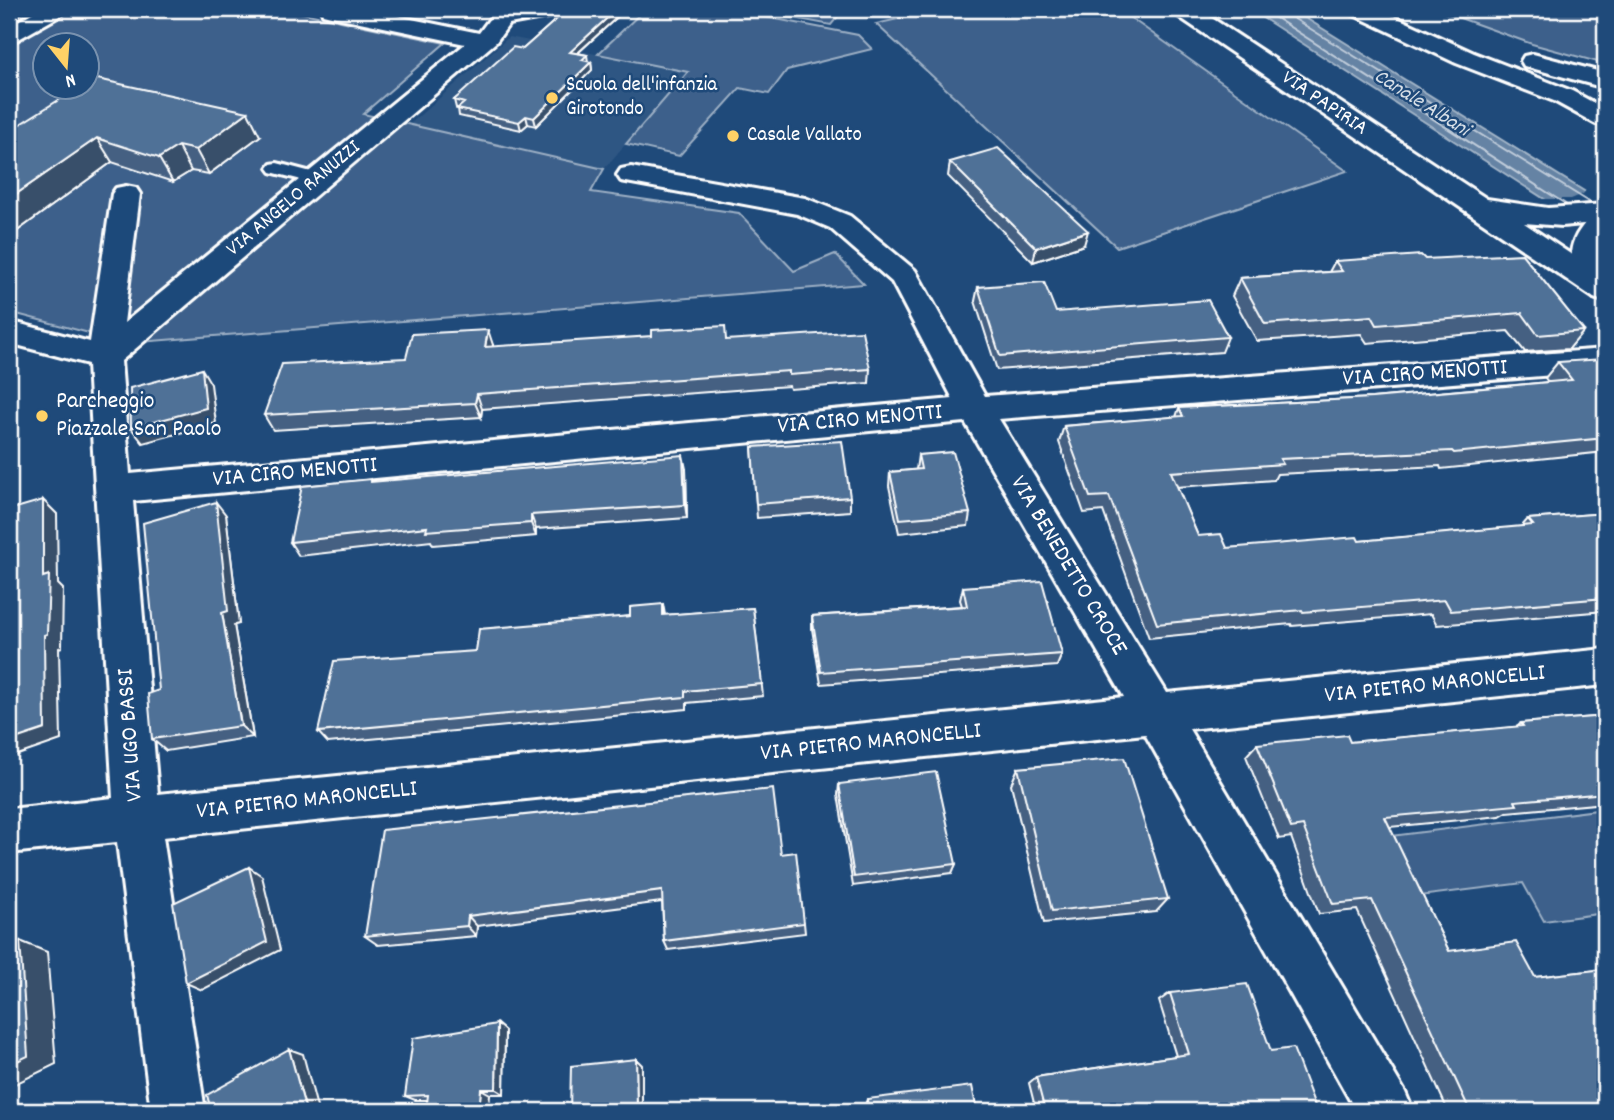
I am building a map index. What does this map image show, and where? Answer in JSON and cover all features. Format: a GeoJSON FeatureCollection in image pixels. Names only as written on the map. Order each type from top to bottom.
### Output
{"type":"FeatureCollection","features":[{"type":"Feature","properties":{"kind":"main road"},"geometry":{"type":"LineString","coordinates":[[9,35],[55,9]]}},
{"type":"Feature","properties":{"kind":"main road","name":"VIA ANGELO RANUZZI"},"geometry":{"type":"LineString","coordinates":[[331,9],[495,23],[556,9]]}},
{"type":"Feature","properties":{"kind":"main road","name":"VIA PAPIRIA"},"geometry":{"type":"LineString","coordinates":[[1183,9],[1605,291]]}},
{"type":"Feature","properties":{"kind":"main road"},"geometry":{"type":"LineString","coordinates":[[1360,9],[1454,53],[1563,96],[1605,119]]}},
{"type":"Feature","properties":{"kind":"main road"},"geometry":{"type":"LineString","coordinates":[[1402,9],[1496,49],[1605,81]]}},
{"type":"Feature","properties":{"kind":"main road","name":"VIA ANGELO RANUZZI"},"geometry":{"type":"LineString","coordinates":[[104,357],[317,179],[495,23]]}},
{"type":"Feature","properties":{"kind":"main road","name":"VIA BENEDETTO CROCE"},"geometry":{"type":"LineString","coordinates":[[631,175],[805,207],[840,222],[904,277],[975,410],[1156,713],[1386,1111]]}},
{"type":"Feature","properties":{"kind":"main road","name":"VIA UGO BASSI"},"geometry":{"type":"LineString","coordinates":[[126,194],[104,357],[137,819],[178,1111]]}},
{"type":"Feature","properties":{"kind":"main road","name":"VIA PAPIRIA"},"geometry":{"type":"LineString","coordinates":[[1465,199],[1521,216],[1569,219],[1605,213]]}},
{"type":"Feature","properties":{"kind":"main road"},"geometry":{"type":"LineString","coordinates":[[1605,220],[1594,229],[1586,242],[1585,258],[1589,270],[1605,291]]}},
{"type":"Feature","properties":{"kind":"main road"},"geometry":{"type":"LineString","coordinates":[[9,332],[104,357]]}},
{"type":"Feature","properties":{"kind":"main road","name":"VIA CIRO MENOTTI"},"geometry":{"type":"LineString","coordinates":[[115,489],[975,410],[1605,360]]}},
{"type":"Feature","properties":{"kind":"main road","name":"VIA PIETRO MARONCELLI"},"geometry":{"type":"LineString","coordinates":[[9,831],[1605,667]]}},
{"type":"Feature","properties":{"kind":"lane"},"geometry":{"type":"LineString","coordinates":[[277,168],[317,179]]}},
{"type":"Feature","properties":{"kind":"shaded area"},"geometry":{"type":"Polygon","coordinates":[[[48,9],[284,9],[445,43],[363,114],[604,169],[591,192],[739,213],[794,271],[835,254],[864,284],[127,343],[9,312],[9,31],[48,9]]]}},
{"type":"Feature","properties":{"kind":"shaded area"},"geometry":{"type":"Polygon","coordinates":[[[645,9],[725,9],[858,35],[872,49],[787,70],[769,94],[740,88],[679,156],[626,144],[688,72],[598,54],[645,9]]]}},
{"type":"Feature","properties":{"kind":"shaded area"},"geometry":{"type":"Polygon","coordinates":[[[746,9],[844,9],[831,25],[746,9]]]}},
{"type":"Feature","properties":{"kind":"shaded area"},"geometry":{"type":"Polygon","coordinates":[[[941,9],[1118,9],[1347,171],[1117,247],[876,24],[941,9]]]}},
{"type":"Feature","properties":{"kind":"shaded area"},"geometry":{"type":"Polygon","coordinates":[[[1435,9],[1605,9],[1605,64],[1532,44],[1435,9]]]}},
{"type":"Feature","properties":{"kind":"shaded area","name":"Scuola dell'infanzia Girotondo"},"geometry":{"type":"Polygon","coordinates":[[[509,37],[688,72],[604,169],[410,124],[509,37]]]}},
{"type":"Feature","properties":{"kind":"shaded area"},"geometry":{"type":"Polygon","coordinates":[[[1605,809],[1605,913],[1544,921],[1523,883],[1420,896],[1391,836],[1605,809]]]}},
{"type":"Feature","properties":{"kind":"water","name":"Canale Albani"},"geometry":{"type":"Polygon","coordinates":[[[1249,9],[1291,9],[1605,204],[1605,238],[1249,9]]]}},
{"type":"Feature","properties":{"kind":"pier"},"geometry":{"type":"Polygon","coordinates":[[[1587,189],[1605,200],[1605,241],[1538,199],[1571,199],[1583,194],[1587,189]]]}},
{"type":"Feature","properties":{"kind":"building"},"geometry":{"type":"Polygon","coordinates":[[[568,9],[617,9],[570,52],[587,55],[582,60],[591,62],[534,118],[526,116],[519,122],[457,109],[464,103],[454,100],[513,47],[523,49],[568,9]]]}},
{"type":"Feature","properties":{"kind":"building"},"geometry":{"type":"Polygon","coordinates":[[[102,80],[248,112],[196,150],[178,146],[159,158],[97,138],[9,199],[9,131],[56,102],[102,102],[102,80]]]}},
{"type":"Feature","properties":{"kind":"building"},"geometry":{"type":"Polygon","coordinates":[[[998,148],[1088,231],[1036,248],[950,162],[998,148]]]}},
{"type":"Feature","properties":{"kind":"building"},"geometry":{"type":"Polygon","coordinates":[[[1522,254],[1584,331],[1538,335],[1522,313],[1377,325],[1372,316],[1265,324],[1240,278],[1342,271],[1335,261],[1421,255],[1425,259],[1522,254]]]}},
{"type":"Feature","properties":{"kind":"building"},"geometry":{"type":"Polygon","coordinates":[[[1044,282],[1056,312],[1208,300],[1228,337],[1000,356],[978,287],[1044,282]]]}},
{"type":"Feature","properties":{"kind":"building"},"geometry":{"type":"Polygon","coordinates":[[[725,326],[726,340],[862,331],[870,369],[789,375],[789,371],[477,394],[475,403],[264,415],[282,364],[406,358],[412,334],[488,330],[485,347],[652,336],[652,330],[725,326]]]}},
{"type":"Feature","properties":{"kind":"building"},"geometry":{"type":"Polygon","coordinates":[[[1603,359],[1605,438],[1454,453],[1280,459],[1283,464],[1171,472],[1198,536],[1221,534],[1227,548],[1357,537],[1359,541],[1533,525],[1528,519],[1605,513],[1605,598],[1451,611],[1445,600],[1157,624],[1109,496],[1090,497],[1064,426],[1183,416],[1179,408],[1372,398],[1572,380],[1558,362],[1603,359]]]}},
{"type":"Feature","properties":{"kind":"building"},"geometry":{"type":"Polygon","coordinates":[[[202,369],[206,408],[131,428],[130,388],[202,369]]]}},
{"type":"Feature","properties":{"kind":"building"},"geometry":{"type":"Polygon","coordinates":[[[842,441],[850,497],[756,504],[752,447],[842,441]]]}},
{"type":"Feature","properties":{"kind":"building"},"geometry":{"type":"Polygon","coordinates":[[[953,452],[970,513],[900,519],[890,472],[921,469],[918,455],[953,452]]]}},
{"type":"Feature","properties":{"kind":"building"},"geometry":{"type":"Polygon","coordinates":[[[683,455],[685,505],[531,515],[531,523],[426,531],[427,527],[290,542],[302,486],[683,455]]]}},
{"type":"Feature","properties":{"kind":"building"},"geometry":{"type":"Polygon","coordinates":[[[43,500],[43,577],[49,575],[47,634],[44,635],[45,729],[9,741],[9,510],[43,500]]]}},
{"type":"Feature","properties":{"kind":"building"},"geometry":{"type":"Polygon","coordinates":[[[216,502],[228,611],[222,613],[241,726],[152,739],[148,694],[159,690],[143,523],[216,502]]]}},
{"type":"Feature","properties":{"kind":"building"},"geometry":{"type":"Polygon","coordinates":[[[1042,581],[1062,654],[821,672],[812,616],[967,606],[963,587],[1042,581]]]}},
{"type":"Feature","properties":{"kind":"building"},"geometry":{"type":"Polygon","coordinates":[[[663,604],[663,615],[753,608],[762,684],[685,691],[685,697],[318,732],[334,661],[476,651],[479,629],[630,616],[630,607],[663,604]]]}},
{"type":"Feature","properties":{"kind":"building"},"geometry":{"type":"Polygon","coordinates":[[[1605,716],[1605,793],[1515,801],[1517,805],[1385,817],[1449,951],[1516,942],[1535,977],[1605,969],[1605,1100],[1601,1100],[1605,1109],[1470,1111],[1372,900],[1333,904],[1303,826],[1291,828],[1257,744],[1347,735],[1350,742],[1605,716]]]}},
{"type":"Feature","properties":{"kind":"building"},"geometry":{"type":"Polygon","coordinates":[[[1124,758],[1168,899],[1052,911],[1018,768],[1124,758]]]}},
{"type":"Feature","properties":{"kind":"building"},"geometry":{"type":"Polygon","coordinates":[[[936,772],[956,864],[854,877],[839,784],[936,772]]]}},
{"type":"Feature","properties":{"kind":"building"},"geometry":{"type":"Polygon","coordinates":[[[773,789],[781,854],[796,852],[804,923],[664,941],[662,891],[468,916],[467,926],[365,936],[382,830],[773,789]]]}},
{"type":"Feature","properties":{"kind":"building"},"geometry":{"type":"Polygon","coordinates":[[[249,867],[267,942],[186,983],[173,903],[249,867]]]}},
{"type":"Feature","properties":{"kind":"building"},"geometry":{"type":"Polygon","coordinates":[[[20,941],[28,1056],[9,1065],[9,946],[20,941]]]}},
{"type":"Feature","properties":{"kind":"building"},"geometry":{"type":"Polygon","coordinates":[[[1247,984],[1271,1051],[1293,1048],[1317,1111],[1045,1111],[1036,1077],[1189,1054],[1170,993],[1247,984]]]}},
{"type":"Feature","properties":{"kind":"building"},"geometry":{"type":"Polygon","coordinates":[[[497,1024],[496,1089],[481,1089],[479,1111],[426,1111],[428,1095],[405,1096],[413,1038],[497,1024]]]}},
{"type":"Feature","properties":{"kind":"building"},"geometry":{"type":"Polygon","coordinates":[[[289,1049],[306,1111],[211,1111],[207,1095],[289,1049]]]}},
{"type":"Feature","properties":{"kind":"building"},"geometry":{"type":"Polygon","coordinates":[[[636,1059],[637,1111],[570,1111],[571,1066],[636,1059]]]}},
{"type":"Feature","properties":{"kind":"building"},"geometry":{"type":"Polygon","coordinates":[[[972,1086],[977,1111],[868,1111],[867,1099],[972,1086]]]}},
{"type":"Feature","properties":{"kind":"place","name":"Scuola dell'infanzia Girotondo"},"geometry":{"type":"Point","coordinates":[552,98]}},
{"type":"Feature","properties":{"kind":"place","name":"Casale Vallato"},"geometry":{"type":"Point","coordinates":[733,136]}},
{"type":"Feature","properties":{"kind":"place","name":"Parcheggio Piazzale San Paolo"},"geometry":{"type":"Point","coordinates":[42,416]}}]}
